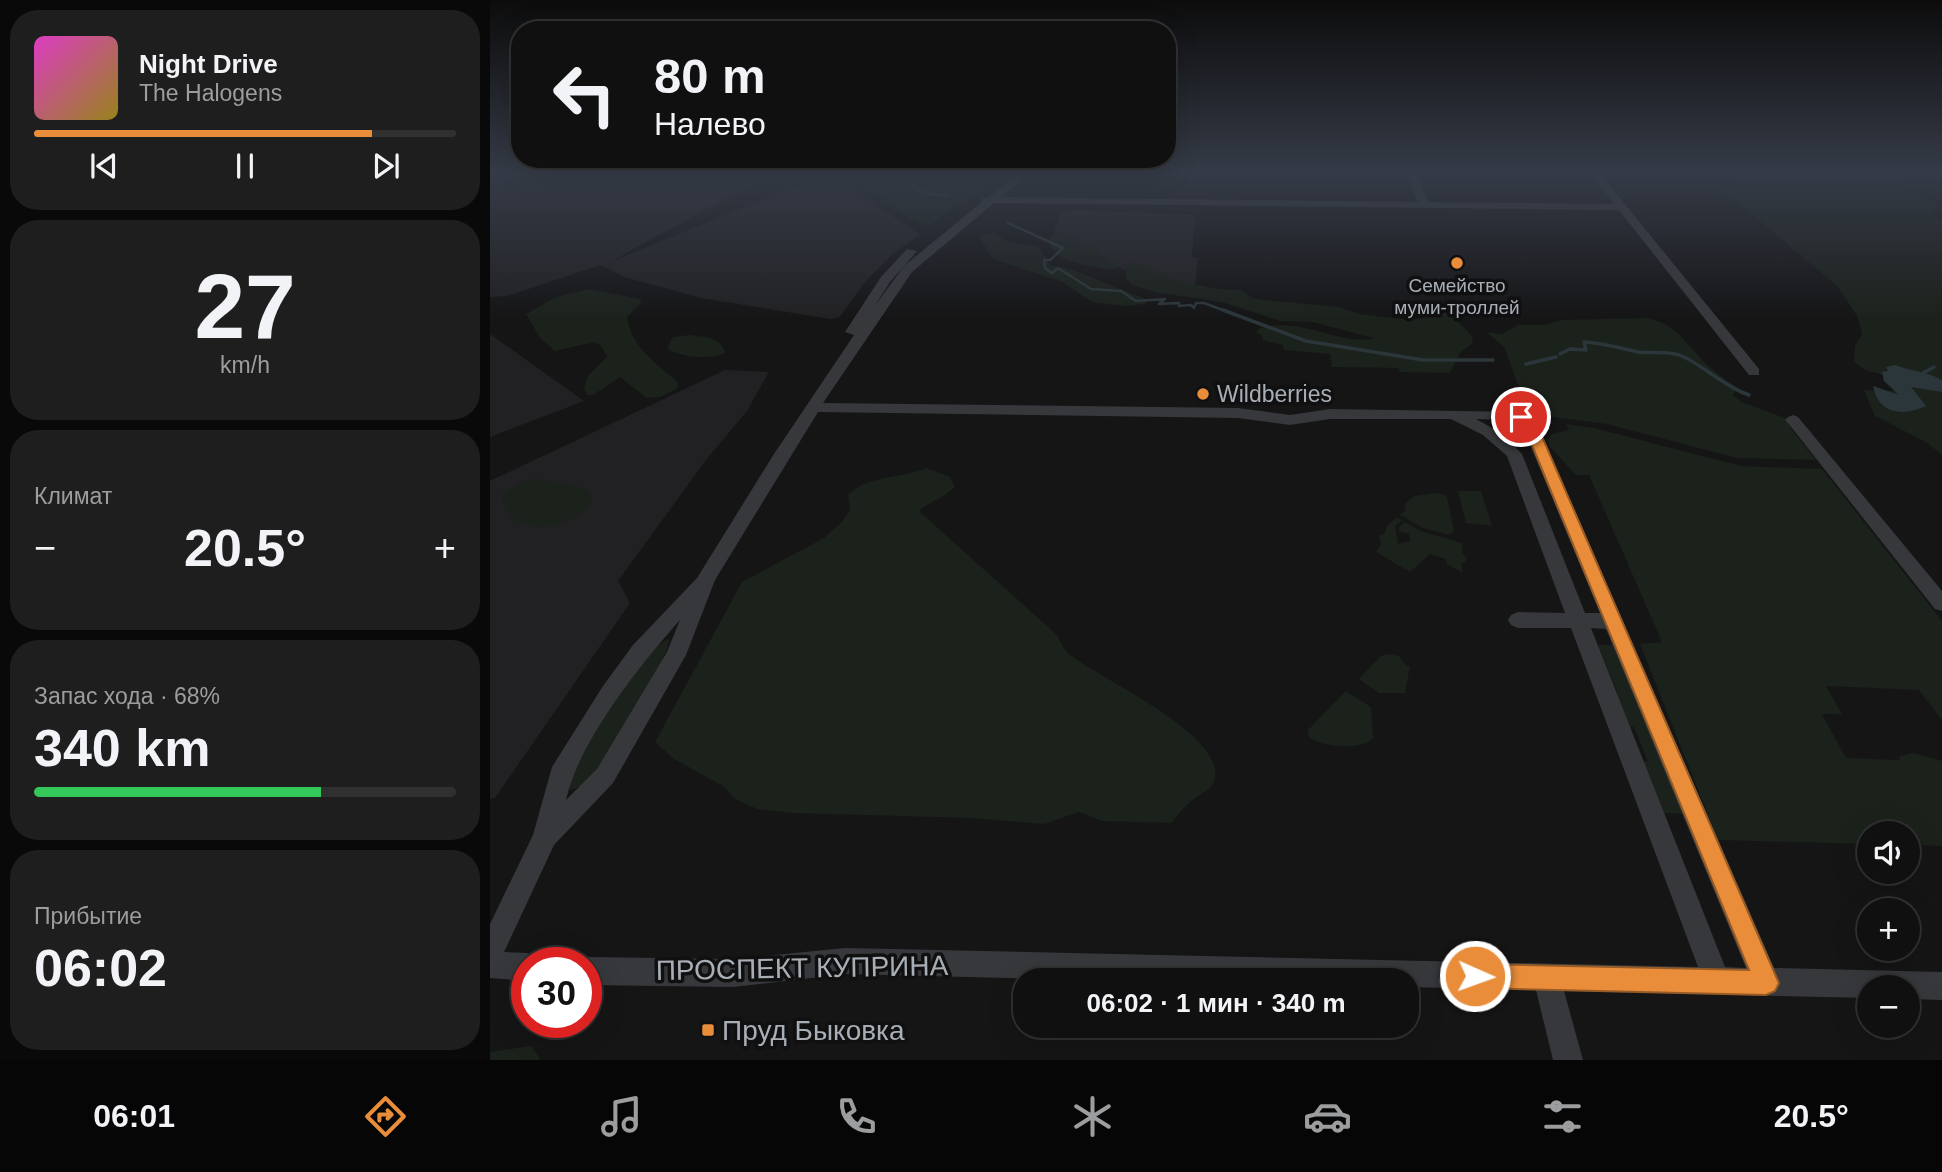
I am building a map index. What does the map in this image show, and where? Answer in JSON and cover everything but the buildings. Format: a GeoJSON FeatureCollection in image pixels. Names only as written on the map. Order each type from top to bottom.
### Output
{"type":"FeatureCollection","features":[{"type":"Feature","properties":{"kind":"street"},"geometry":{"type":"LineString","coordinates":[[545,837],[605,776],[676,655],[706,579],[843,360],[841,349],[872,295],[893,267],[919,244],[953,220]]}},
{"type":"Feature","properties":{"kind":"street"},"geometry":{"type":"LineString","coordinates":[[1633,220],[1754,372]]}},
{"type":"Feature","properties":{"kind":"street"},"geometry":{"type":"LineString","coordinates":[[813,407],[1238,413],[1290,420],[1331,414],[1517,415],[1527,424],[1766,983]]}},
{"type":"Feature","properties":{"kind":"street"},"geometry":{"type":"LineString","coordinates":[[1448,415],[1479,427],[1506,445],[1514,454],[1717,982]]}},
{"type":"Feature","properties":{"kind":"street"},"geometry":{"type":"LineString","coordinates":[[1793,420],[1942,604]]}},
{"type":"Feature","properties":{"kind":"street"},"geometry":{"type":"LineString","coordinates":[[490,953],[545,837],[560,774],[610,692],[670,616],[706,579]]}},
{"type":"Feature","properties":{"kind":"street"},"geometry":{"type":"LineString","coordinates":[[1518,620],[1613,621]]}},
{"type":"Feature","properties":{"kind":"street","name":"ПРОСПЕКТ КУПРИНА"},"geometry":{"type":"LineString","coordinates":[[602,971],[733,973],[845,961],[1942,986]]}},
{"type":"Feature","properties":{"kind":"street"},"geometry":{"type":"LineString","coordinates":[[490,965],[511,966]]}},
{"type":"Feature","properties":{"kind":"street"},"geometry":{"type":"LineString","coordinates":[[1547,978],[1568,1060]]}},
{"type":"Feature","properties":{"kind":"shaded area"},"geometry":{"type":"Polygon","coordinates":[[[490,220],[686,220],[610,262],[712,220],[899,220],[920,234],[893,254],[864,283],[840,317],[830,319],[701,298],[624,277],[601,265],[507,296],[490,297],[490,220]]]}},
{"type":"Feature","properties":{"kind":"shaded area"},"geometry":{"type":"Polygon","coordinates":[[[914,220],[937,220],[929,226],[914,220]]]}},
{"type":"Feature","properties":{"kind":"shaded area"},"geometry":{"type":"Polygon","coordinates":[[[1058,220],[1194,220],[1198,223],[1194,226],[1192,257],[1198,258],[1194,295],[1089,257],[1054,230],[1058,220]]]}},
{"type":"Feature","properties":{"kind":"shaded area"},"geometry":{"type":"Polygon","coordinates":[[[1759,220],[1942,220],[1942,455],[1926,442],[1875,416],[1864,390],[1898,391],[1902,379],[1867,371],[1854,362],[1855,346],[1862,334],[1857,316],[1838,287],[1759,220]]]}},
{"type":"Feature","properties":{"kind":"shaded area"},"geometry":{"type":"Polygon","coordinates":[[[995,232],[1006,241],[1039,247],[1050,265],[1073,270],[1148,300],[1145,304],[1125,306],[1092,302],[1061,281],[996,260],[979,236],[995,232]]]}},
{"type":"Feature","properties":{"kind":"shaded area"},"geometry":{"type":"Polygon","coordinates":[[[1056,232],[1079,240],[1117,266],[1109,270],[1066,259],[1053,249],[1048,241],[1056,232]]]}},
{"type":"Feature","properties":{"kind":"shaded area"},"geometry":{"type":"Polygon","coordinates":[[[1135,263],[1171,279],[1217,289],[1241,290],[1252,298],[1264,300],[1339,307],[1360,314],[1410,320],[1423,318],[1438,310],[1451,314],[1471,335],[1473,343],[1460,353],[1450,373],[1400,372],[1398,368],[1332,367],[1330,354],[1284,350],[1283,345],[1263,340],[1262,336],[1256,333],[1258,329],[1273,325],[1288,325],[1347,338],[1374,338],[1312,322],[1280,321],[1222,302],[1154,292],[1132,285],[1126,278],[1126,267],[1135,263]]]}},
{"type":"Feature","properties":{"kind":"shaded area"},"geometry":{"type":"Polygon","coordinates":[[[589,289],[640,299],[641,303],[627,317],[629,328],[639,346],[678,382],[678,388],[660,397],[647,398],[620,377],[593,395],[587,395],[584,389],[588,376],[607,357],[601,346],[594,342],[555,351],[540,338],[526,314],[556,297],[589,289]]]}},
{"type":"Feature","properties":{"kind":"shaded area"},"geometry":{"type":"Polygon","coordinates":[[[1646,318],[1674,330],[1710,367],[1738,388],[1733,395],[1742,402],[1787,419],[1792,430],[1816,460],[1737,458],[1607,424],[1529,414],[1504,347],[1486,332],[1502,334],[1518,325],[1545,325],[1562,320],[1646,318]]]}},
{"type":"Feature","properties":{"kind":"shaded area"},"geometry":{"type":"Polygon","coordinates":[[[490,334],[584,401],[490,437],[490,334]]]}},
{"type":"Feature","properties":{"kind":"shaded area"},"geometry":{"type":"Polygon","coordinates":[[[690,335],[715,340],[725,352],[720,355],[696,357],[678,354],[667,348],[673,337],[690,335]]]}},
{"type":"Feature","properties":{"kind":"shaded area"},"geometry":{"type":"Polygon","coordinates":[[[1895,365],[1942,380],[1942,392],[1911,387],[1926,406],[1900,412],[1886,408],[1880,402],[1873,386],[1899,395],[1884,381],[1882,372],[1888,371],[1886,367],[1895,365]]]}},
{"type":"Feature","properties":{"kind":"shaded area"},"geometry":{"type":"Polygon","coordinates":[[[725,370],[769,372],[747,411],[706,460],[618,581],[630,603],[495,798],[490,799],[490,481],[725,370]]]}},
{"type":"Feature","properties":{"kind":"shaded area"},"geometry":{"type":"Polygon","coordinates":[[[1566,424],[1594,428],[1741,466],[1822,469],[1942,621],[1942,720],[1919,690],[1826,686],[1842,714],[1822,714],[1846,758],[1899,760],[1900,756],[1913,753],[1942,761],[1942,846],[1920,845],[1920,821],[1857,821],[1857,844],[1718,840],[1640,644],[1662,642],[1589,475],[1576,475],[1550,447],[1548,440],[1552,434],[1569,430],[1566,424]]]}},
{"type":"Feature","properties":{"kind":"shaded area"},"geometry":{"type":"Polygon","coordinates":[[[926,468],[950,477],[955,487],[919,511],[1057,635],[1068,653],[1180,725],[1212,760],[1214,782],[1186,805],[1171,823],[1102,821],[1079,812],[1044,824],[971,818],[792,813],[757,809],[735,799],[723,786],[674,759],[655,742],[742,582],[824,538],[841,523],[850,510],[848,495],[855,489],[874,481],[926,468]]]}},
{"type":"Feature","properties":{"kind":"shaded area"},"geometry":{"type":"Polygon","coordinates":[[[538,479],[575,485],[593,496],[587,508],[576,517],[562,523],[531,526],[518,521],[508,511],[502,496],[522,482],[538,479]]]}},
{"type":"Feature","properties":{"kind":"shaded area"},"geometry":{"type":"Polygon","coordinates":[[[1458,491],[1481,491],[1492,526],[1466,523],[1458,491]]]}},
{"type":"Feature","properties":{"kind":"shaded area"},"geometry":{"type":"Polygon","coordinates":[[[1438,493],[1447,496],[1454,530],[1450,535],[1423,528],[1400,515],[1406,510],[1405,504],[1414,496],[1438,493]]]}},
{"type":"Feature","properties":{"kind":"shaded area"},"geometry":{"type":"Polygon","coordinates":[[[1397,517],[1402,520],[1395,526],[1398,544],[1410,541],[1409,534],[1399,531],[1399,527],[1405,522],[1421,531],[1462,543],[1462,552],[1467,560],[1461,564],[1463,573],[1447,564],[1446,559],[1430,554],[1410,572],[1376,552],[1381,545],[1379,536],[1384,534],[1388,525],[1397,517]]]}},
{"type":"Feature","properties":{"kind":"shaded area"},"geometry":{"type":"Polygon","coordinates":[[[669,639],[659,668],[619,737],[593,775],[584,784],[569,790],[580,756],[602,718],[645,659],[669,639]]]}},
{"type":"Feature","properties":{"kind":"shaded area"},"geometry":{"type":"Polygon","coordinates":[[[1592,645],[1619,645],[1689,814],[1658,813],[1640,762],[1648,761],[1634,727],[1628,727],[1613,693],[1617,692],[1600,650],[1592,645]]]}},
{"type":"Feature","properties":{"kind":"shaded area"},"geometry":{"type":"Polygon","coordinates":[[[1381,656],[1399,656],[1406,666],[1410,666],[1405,693],[1379,693],[1359,679],[1381,656]]]}},
{"type":"Feature","properties":{"kind":"shaded area"},"geometry":{"type":"Polygon","coordinates":[[[1346,691],[1371,707],[1373,738],[1360,745],[1341,746],[1309,737],[1308,730],[1346,691]]]}},
{"type":"Feature","properties":{"kind":"shaded area"},"geometry":{"type":"Polygon","coordinates":[[[531,1046],[541,1060],[490,1060],[490,1052],[531,1046]]]}},
{"type":"Feature","properties":{"kind":"waterway"},"geometry":{"type":"LineString","coordinates":[[1008,223],[1063,248],[1050,260],[1044,260],[1045,268],[1052,273],[1058,268],[1091,289],[1121,291],[1136,301],[1165,299],[1159,304],[1179,303],[1179,306],[1191,305],[1194,308],[1196,303],[1204,303],[1228,312]]}},
{"type":"Feature","properties":{"kind":"waterway"},"geometry":{"type":"LineString","coordinates":[[1223,310],[1306,341],[1423,360],[1493,360]]}},
{"type":"Feature","properties":{"kind":"waterway"},"geometry":{"type":"LineString","coordinates":[[1560,354],[1570,349],[1586,350],[1584,342],[1638,352],[1676,354],[1691,360],[1731,387],[1749,395]]}},
{"type":"Feature","properties":{"kind":"waterway"},"geometry":{"type":"LineString","coordinates":[[1526,364],[1556,357]]}},
{"type":"Feature","properties":{"kind":"waterway"},"geometry":{"type":"LineString","coordinates":[[1923,373],[1934,367]]}},
{"type":"Feature","properties":{"kind":"place","name":"Семейство муми-троллей"},"geometry":{"type":"Point","coordinates":[1457,263]}},
{"type":"Feature","properties":{"kind":"place","name":"Wildberries"},"geometry":{"type":"Point","coordinates":[1203,394]}},
{"type":"Feature","properties":{"kind":"place","name":"Пруд Быковка"},"geometry":{"type":"Point","coordinates":[708,1030]}},
{"type":"Feature","properties":{"kind":"route"},"geometry":{"type":"LineString","coordinates":[[1475,976],[1766,983],[1533,432],[1521,417]]}}]}
